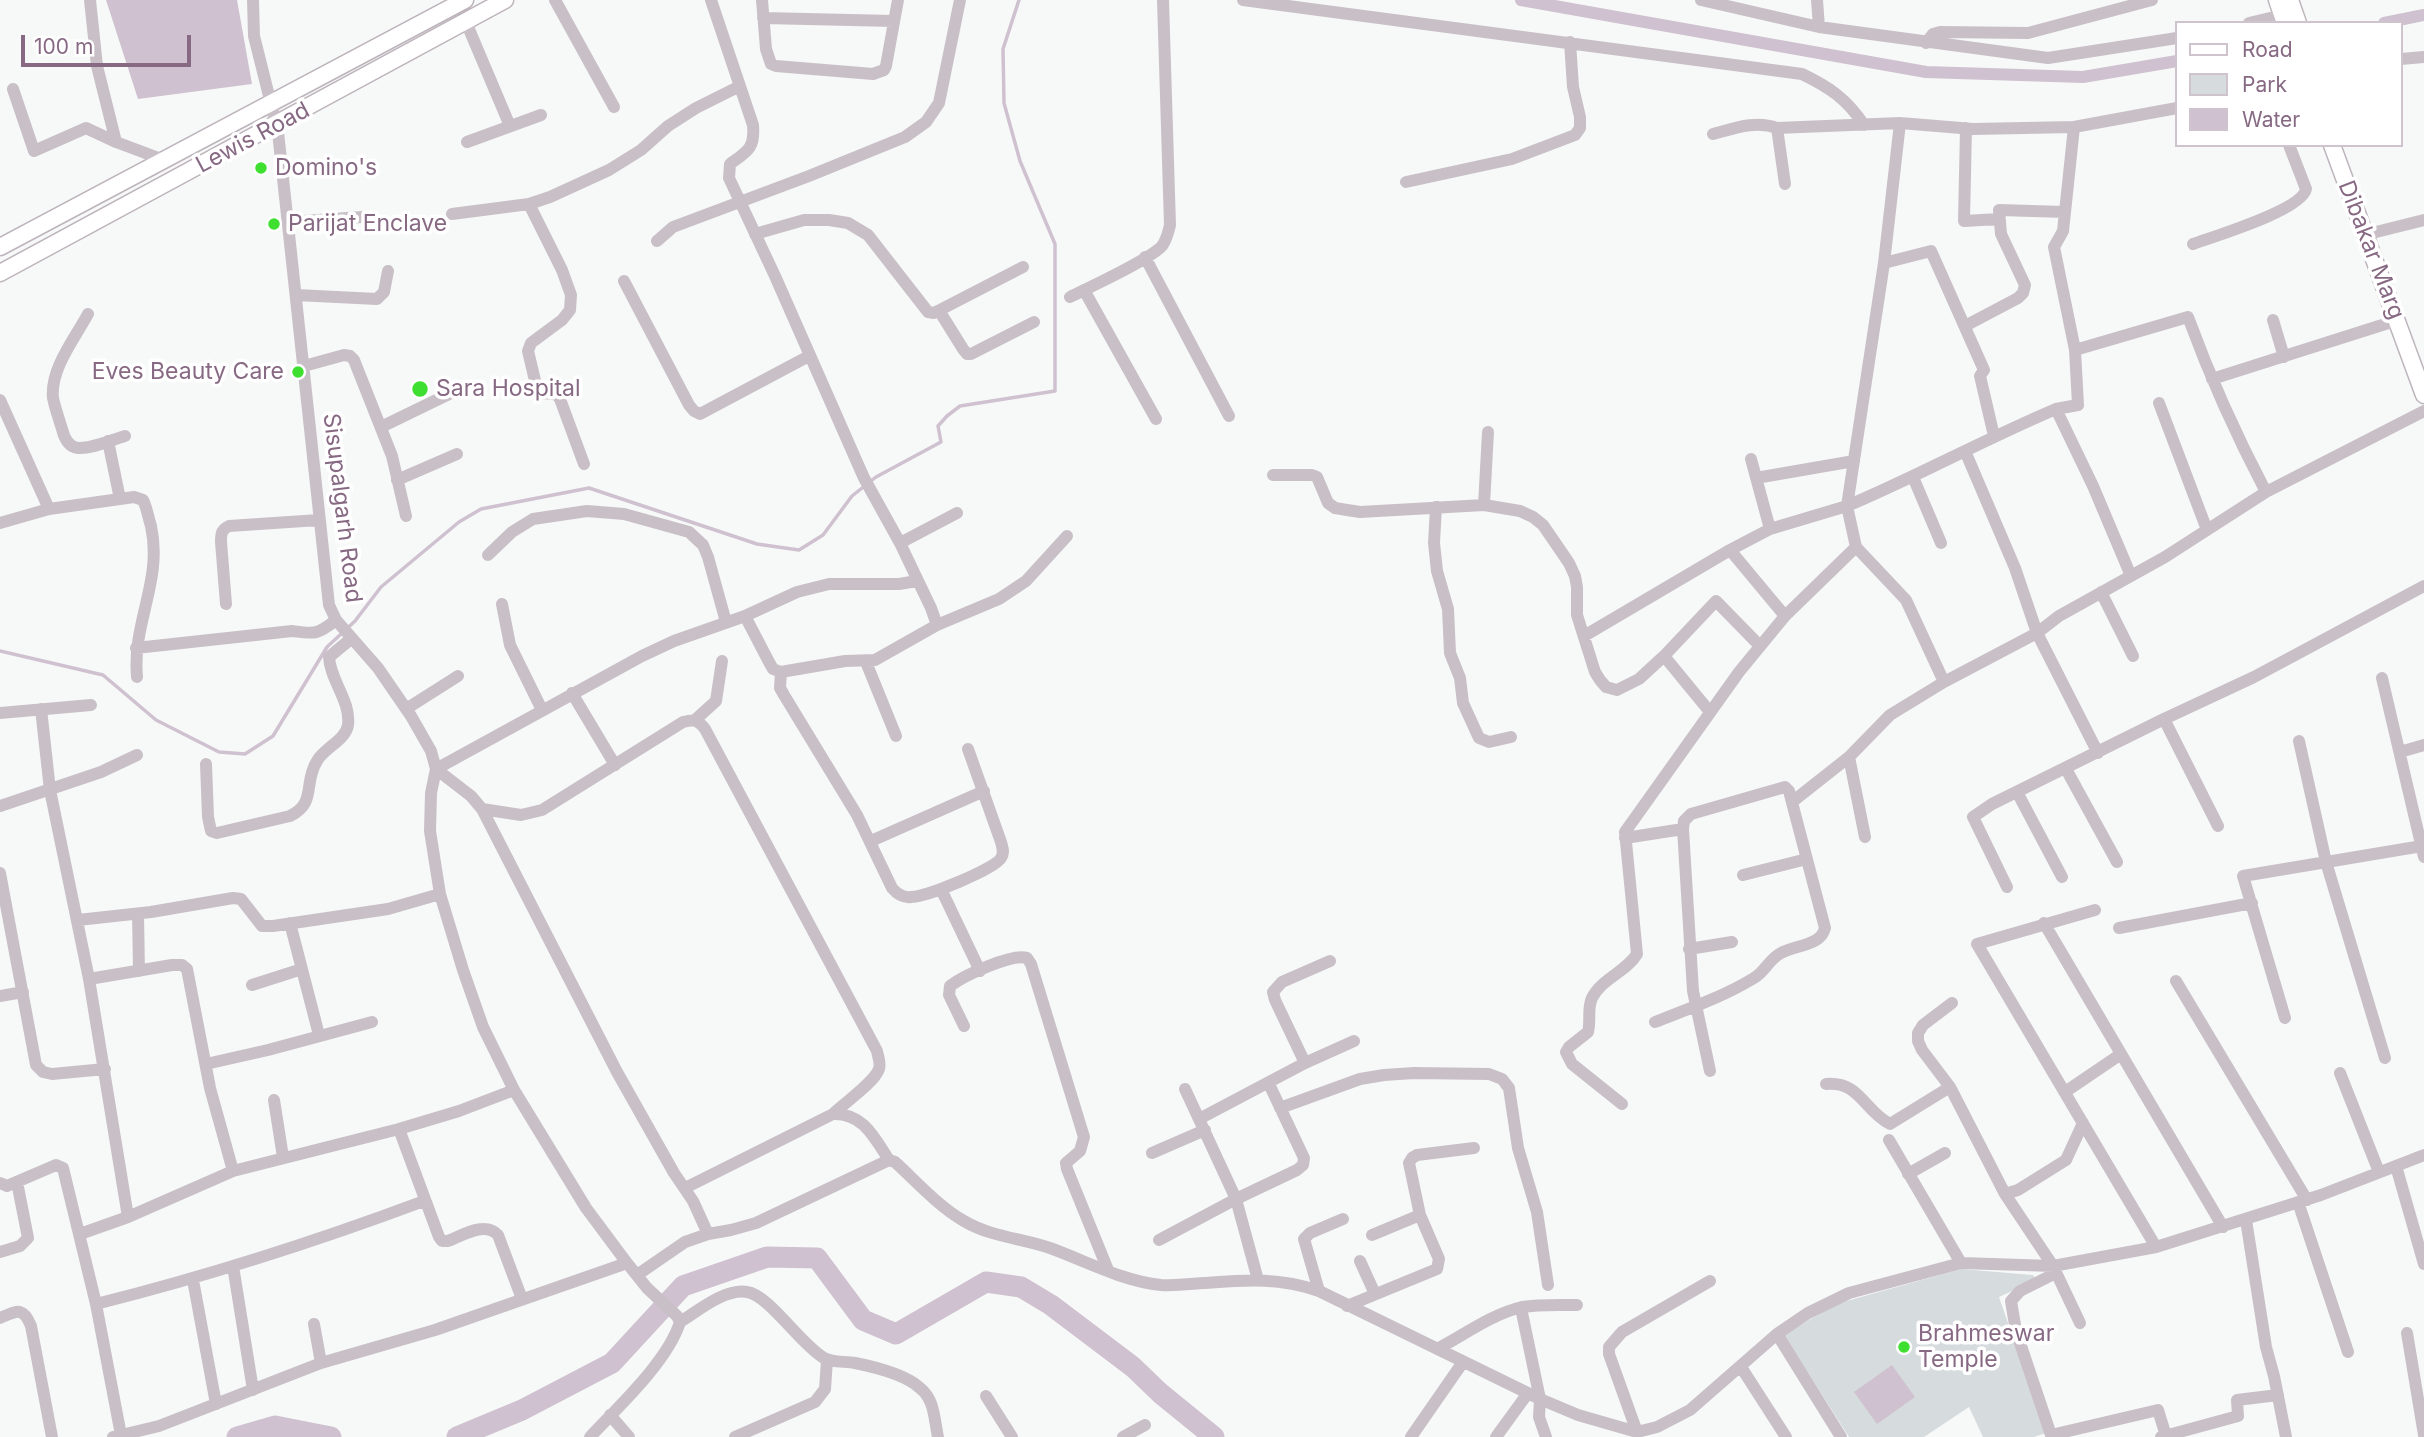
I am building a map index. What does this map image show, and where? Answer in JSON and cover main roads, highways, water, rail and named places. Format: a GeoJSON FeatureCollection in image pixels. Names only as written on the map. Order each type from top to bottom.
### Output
{"type":"FeatureCollection","features":[{"type":"Feature","properties":{"kind":"main road","name":"Lewis Road"},"geometry":{"type":"LineString","coordinates":[[0,247],[465,0]]}},
{"type":"Feature","properties":{"kind":"main road","name":"Lewis Road"},"geometry":{"type":"LineString","coordinates":[[0,273],[505,0]]}},
{"type":"Feature","properties":{"kind":"main road","name":"Dibakar Marg"},"geometry":{"type":"LineString","coordinates":[[2333,147],[2424,395]]}},
{"type":"Feature","properties":{"kind":"main road","name":"Dibakar Marg"},"geometry":{"type":"LineString","coordinates":[[2343,147],[2424,364]]}},
{"type":"Feature","properties":{"kind":"water"},"geometry":{"type":"Polygon","coordinates":[[[106,0],[237,0],[252,84],[138,99],[106,0]]]}},
{"type":"Feature","properties":{"kind":"water"},"geometry":{"type":"Polygon","coordinates":[[[1892,1365],[1915,1397],[1877,1424],[1854,1392],[1892,1365]]]}},
{"type":"Feature","properties":{"kind":"waterway"},"geometry":{"type":"LineString","coordinates":[[0,651],[103,675],[156,720],[219,752],[245,754],[273,736],[327,647],[355,621],[381,587],[459,522],[481,509],[589,488],[757,544],[799,550],[823,535],[852,496],[876,477],[941,442],[938,426],[960,406],[1055,391],[1055,244],[1020,161],[1004,103],[1003,49],[1019,0]]}},
{"type":"Feature","properties":{"kind":"waterway"},"geometry":{"type":"LineString","coordinates":[[1521,0],[1926,72],[2083,77],[2176,61]]}},
{"type":"Feature","properties":{"kind":"waterway"},"geometry":{"type":"LineString","coordinates":[[2394,21],[2424,15]]}},
{"type":"Feature","properties":{"kind":"waterway"},"geometry":{"type":"LineString","coordinates":[[457,1437],[522,1410],[612,1363],[683,1286],[767,1257],[817,1258],[863,1320],[896,1334],[986,1282],[1021,1287],[1051,1305],[1133,1367],[1214,1437]]}},
{"type":"Feature","properties":{"kind":"waterway"},"geometry":{"type":"LineString","coordinates":[[237,1437],[275,1426],[331,1437]]}},
{"type":"Feature","properties":{"kind":"place","name":"Domino's"},"geometry":{"type":"Point","coordinates":[261,168]}},
{"type":"Feature","properties":{"kind":"place","name":"Parijat Enclave"},"geometry":{"type":"Point","coordinates":[274,224]}},
{"type":"Feature","properties":{"kind":"place","name":"Eves Beauty Care"},"geometry":{"type":"Point","coordinates":[298,372]}},
{"type":"Feature","properties":{"kind":"place","name":"Sara Hospital"},"geometry":{"type":"Point","coordinates":[420,389]}},
{"type":"Feature","properties":{"kind":"place","name":"Brahmeswar Temple"},"geometry":{"type":"Point","coordinates":[1904,1347]}}]}
